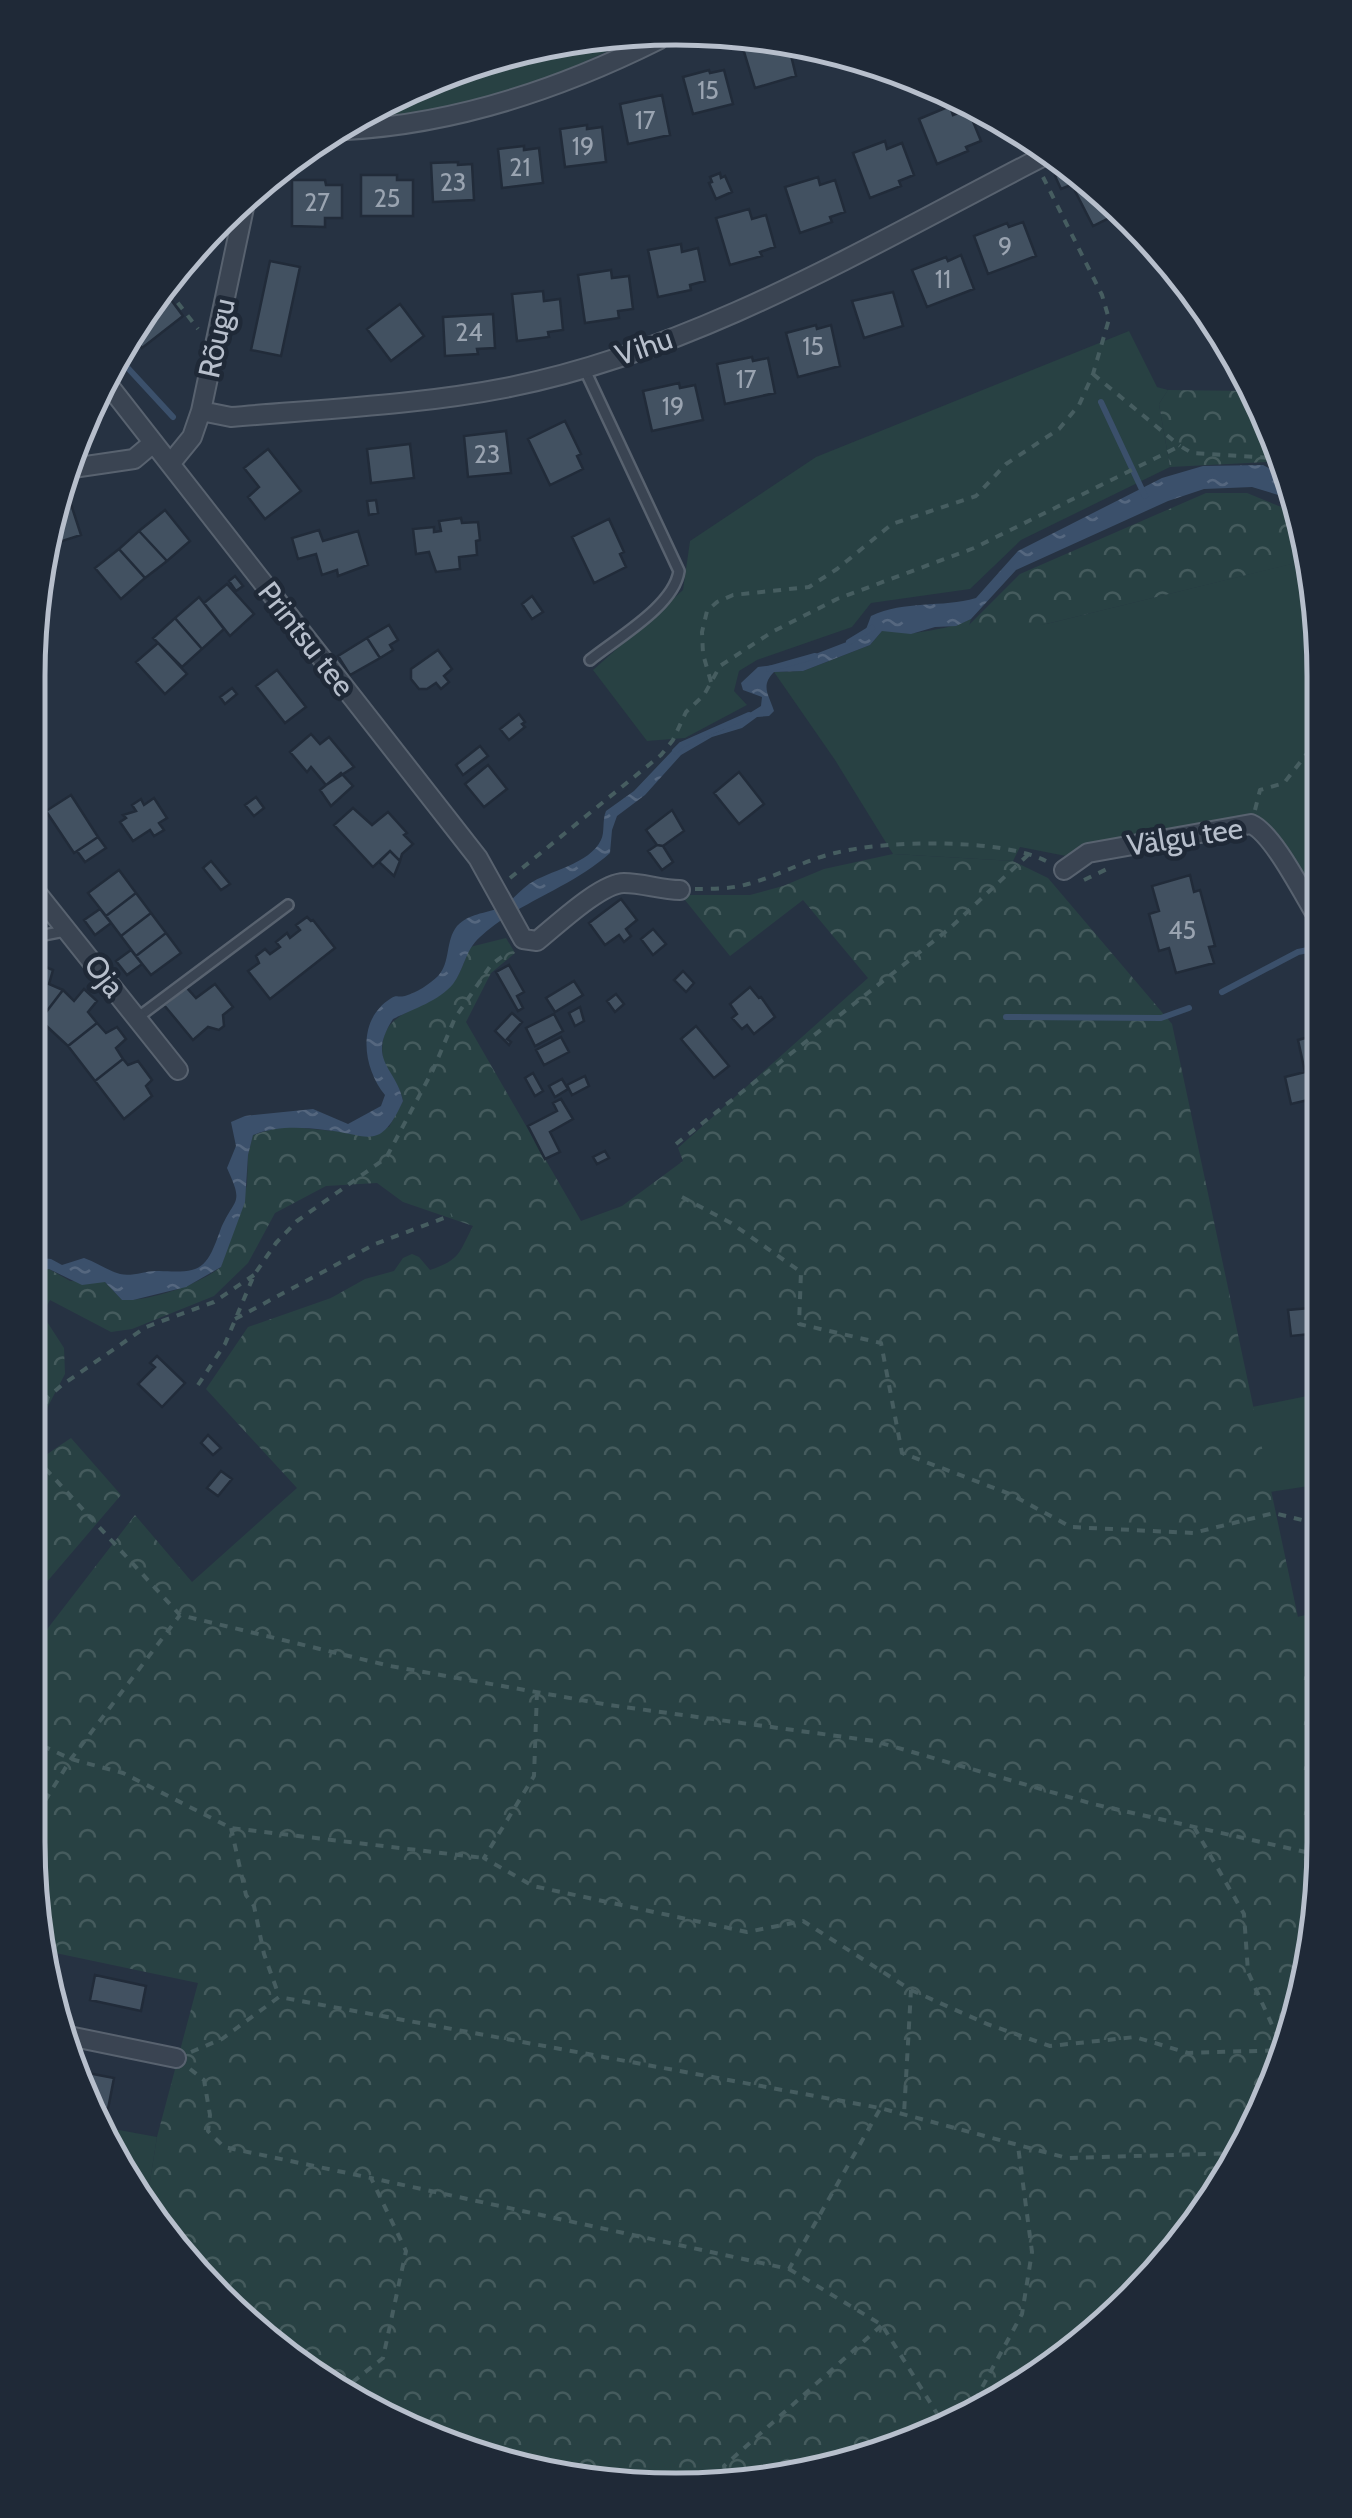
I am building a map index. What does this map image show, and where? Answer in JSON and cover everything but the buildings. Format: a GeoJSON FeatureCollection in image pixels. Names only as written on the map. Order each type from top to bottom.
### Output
{"type":"FeatureCollection","features":[{"type":"Feature","properties":{"kind":"street"},"geometry":{"type":"LineString","coordinates":[[365,128],[488,108],[604,67],[647,46]]}},
{"type":"Feature","properties":{"kind":"street","name":"Vihu"},"geometry":{"type":"LineString","coordinates":[[202,411],[231,417],[403,402],[510,387],[584,368],[686,332],[767,296],[1038,159]]}},
{"type":"Feature","properties":{"kind":"street","name":"Rõugu"},"geometry":{"type":"LineString","coordinates":[[170,464],[192,437],[202,411],[242,219]]}},
{"type":"Feature","properties":{"kind":"street","name":"Printsu tee"},"geometry":{"type":"LineString","coordinates":[[113,391],[478,858],[523,939]]}},
{"type":"Feature","properties":{"kind":"street"},"geometry":{"type":"LineString","coordinates":[[80,467],[134,459],[153,444]]}},
{"type":"Feature","properties":{"kind":"street","name":"Välgu tee"},"geometry":{"type":"LineString","coordinates":[[1064,870],[1088,853],[1252,824],[1264,833],[1307,901]]}},
{"type":"Feature","properties":{"kind":"street"},"geometry":{"type":"LineString","coordinates":[[523,939],[537,941],[612,884],[628,882],[660,890],[680,890]]}},
{"type":"Feature","properties":{"kind":"street","name":"Oja"},"geometry":{"type":"LineString","coordinates":[[45,903],[178,1070]]}},
{"type":"Feature","properties":{"kind":"street"},"geometry":{"type":"LineString","coordinates":[[76,2037],[176,2058]]}},
{"type":"Feature","properties":{"kind":"lane"},"geometry":{"type":"LineString","coordinates":[[584,368],[678,571],[677,584],[666,600],[590,660]]}},
{"type":"Feature","properties":{"kind":"lane"},"geometry":{"type":"LineString","coordinates":[[137,1018],[288,905]]}},
{"type":"Feature","properties":{"kind":"lane"},"geometry":{"type":"LineString","coordinates":[[45,935],[68,930]]}},
{"type":"Feature","properties":{"kind":"path"},"geometry":{"type":"LineString","coordinates":[[711,682],[702,632],[707,611],[717,602],[733,596],[809,587],[892,524],[976,496],[1006,464],[1059,429],[1079,405],[1093,374],[1109,319],[1045,164]]}},
{"type":"Feature","properties":{"kind":"path"},"geometry":{"type":"LineString","coordinates":[[172,296],[204,337]]}},
{"type":"Feature","properties":{"kind":"path"},"geometry":{"type":"LineString","coordinates":[[1093,374],[1192,453],[1268,458]]}},
{"type":"Feature","properties":{"kind":"path"},"geometry":{"type":"LineString","coordinates":[[502,904],[660,755],[720,666],[772,632],[837,599],[974,548],[1180,446]]}},
{"type":"Feature","properties":{"kind":"path"},"geometry":{"type":"LineString","coordinates":[[1252,824],[1260,790],[1284,783],[1307,754]]}},
{"type":"Feature","properties":{"kind":"path"},"geometry":{"type":"LineString","coordinates":[[680,890],[746,885],[834,853],[886,844],[974,846],[1030,853],[1064,870]]}},
{"type":"Feature","properties":{"kind":"path"},"geometry":{"type":"LineString","coordinates":[[676,1144],[949,929],[1030,853]]}},
{"type":"Feature","properties":{"kind":"path"},"geometry":{"type":"LineString","coordinates":[[1084,880],[1112,867]]}},
{"type":"Feature","properties":{"kind":"path"},"geometry":{"type":"LineString","coordinates":[[198,1385],[225,1344],[254,1275],[276,1243],[297,1221],[386,1158],[433,1070],[455,1018],[491,965],[523,939]]}},
{"type":"Feature","properties":{"kind":"path"},"geometry":{"type":"LineString","coordinates":[[682,1197],[731,1223],[801,1272],[800,1324],[881,1343],[902,1454],[1010,1494],[1071,1527],[1193,1532],[1274,1512],[1307,1521]]}},
{"type":"Feature","properties":{"kind":"path"},"geometry":{"type":"LineString","coordinates":[[235,1319],[376,1244],[452,1215]]}},
{"type":"Feature","properties":{"kind":"path"},"geometry":{"type":"LineString","coordinates":[[45,1407],[48,1396],[146,1327],[214,1302],[254,1275]]}},
{"type":"Feature","properties":{"kind":"path"},"geometry":{"type":"LineString","coordinates":[[45,1468],[180,1615],[390,1666],[536,1692],[874,1740],[1093,1804],[1307,1852]]}},
{"type":"Feature","properties":{"kind":"path"},"geometry":{"type":"LineString","coordinates":[[45,1801],[71,1759],[180,1615]]}},
{"type":"Feature","properties":{"kind":"path"},"geometry":{"type":"LineString","coordinates":[[484,1858],[534,1776],[536,1692]]}},
{"type":"Feature","properties":{"kind":"path"},"geometry":{"type":"LineString","coordinates":[[45,1748],[71,1759],[123,1772],[231,1828],[484,1858],[533,1886],[747,1932],[803,1921],[911,1990],[987,2024],[1050,2046],[1135,2037],[1188,2052],[1272,2050]]}},
{"type":"Feature","properties":{"kind":"path"},"geometry":{"type":"LineString","coordinates":[[1194,1827],[1244,1914],[1248,1972],[1277,2035]]}},
{"type":"Feature","properties":{"kind":"path"},"geometry":{"type":"LineString","coordinates":[[231,1828],[246,1895],[254,1906],[279,1998]]}},
{"type":"Feature","properties":{"kind":"path"},"geometry":{"type":"LineString","coordinates":[[904,2116],[911,1990]]}},
{"type":"Feature","properties":{"kind":"path"},"geometry":{"type":"LineString","coordinates":[[938,2416],[882,2325],[789,2269],[224,2147],[208,2130],[210,2115],[204,2080],[176,2058],[222,2039],[279,1998],[880,2108],[1066,2158],[1224,2154]]}},
{"type":"Feature","properties":{"kind":"path"},"geometry":{"type":"LineString","coordinates":[[789,2269],[880,2108]]}},
{"type":"Feature","properties":{"kind":"path"},"geometry":{"type":"LineString","coordinates":[[977,2396],[1022,2314],[1032,2252],[1018,2146]]}},
{"type":"Feature","properties":{"kind":"path"},"geometry":{"type":"LineString","coordinates":[[352,2383],[383,2358],[406,2251],[372,2178]]}},
{"type":"Feature","properties":{"kind":"path"},"geometry":{"type":"LineString","coordinates":[[725,2471],[724,2466],[882,2325]]}},
{"type":"Feature","properties":{"kind":"green space"},"geometry":{"type":"Polygon","coordinates":[[[614,48],[537,84],[428,112],[383,118],[473,78],[553,57],[614,48]]]}},
{"type":"Feature","properties":{"kind":"green space"},"geometry":{"type":"Polygon","coordinates":[[[1129,331],[1157,387],[1168,390],[1159,404],[1170,467],[1021,540],[970,589],[871,603],[852,627],[757,660],[739,671],[734,691],[747,705],[685,738],[647,741],[593,670],[683,590],[690,541],[816,457],[1129,331]]]}},
{"type":"Feature","properties":{"kind":"green space"},"geometry":{"type":"Polygon","coordinates":[[[1168,390],[1239,391],[1270,462],[1170,467],[1159,404],[1168,390]]]}},
{"type":"Feature","properties":{"kind":"green space"},"geometry":{"type":"Polygon","coordinates":[[[1206,493],[1247,493],[1284,508],[1297,563],[1046,624],[971,635],[969,625],[1020,574],[1206,493]]]}},
{"type":"Feature","properties":{"kind":"green space"},"geometry":{"type":"Polygon","coordinates":[[[1297,563],[1306,635],[1307,888],[1263,821],[1249,816],[1082,845],[1066,856],[1020,847],[1013,861],[893,854],[774,672],[803,671],[870,645],[882,631],[915,633],[971,619],[969,626],[1046,624],[1297,563]]]}},
{"type":"Feature","properties":{"kind":"green space"},"geometry":{"type":"Polygon","coordinates":[[[893,854],[1013,861],[1048,878],[1172,1024],[1307,1660],[1307,1842],[1302,1924],[1274,2045],[1222,2158],[1201,2193],[1150,2258],[1060,2343],[1027,2367],[955,2408],[879,2440],[839,2451],[799,2461],[717,2472],[594,2468],[473,2440],[397,2408],[325,2367],[230,2288],[175,2226],[149,2189],[157,2137],[198,1983],[55,1953],[46,1883],[45,1632],[135,1515],[192,1582],[297,1488],[206,1389],[248,1327],[394,1271],[403,1258],[412,1254],[430,1270],[447,1263],[458,1254],[473,1226],[403,1202],[377,1183],[326,1186],[275,1213],[248,1263],[214,1296],[132,1329],[111,1332],[50,1300],[45,1309],[45,1269],[70,1281],[105,1282],[122,1300],[174,1291],[221,1267],[247,1185],[253,1135],[282,1126],[333,1131],[389,1127],[403,1101],[383,1059],[387,1029],[395,1020],[443,993],[461,971],[470,947],[506,938],[515,953],[491,973],[466,1022],[581,1221],[622,1206],[683,1161],[678,1148],[868,978],[803,900],[730,956],[681,895],[750,895],[824,869],[893,854]]]}},
{"type":"Feature","properties":{"kind":"green space"},"geometry":{"type":"Polygon","coordinates":[[[45,1319],[64,1348],[65,1374],[45,1412],[45,1319]]]}},
{"type":"Feature","properties":{"kind":"green space"},"geometry":{"type":"Polygon","coordinates":[[[1307,1396],[1307,1486],[1270,1492],[1252,1407],[1307,1396]]]}},
{"type":"Feature","properties":{"kind":"green space"},"geometry":{"type":"Polygon","coordinates":[[[71,1438],[121,1495],[45,1584],[45,1456],[71,1438]]]}},
{"type":"Feature","properties":{"kind":"green space"},"geometry":{"type":"Polygon","coordinates":[[[1307,1615],[1307,1662],[1297,1617],[1307,1615]]]}},
{"type":"Feature","properties":{"kind":"green space"},"geometry":{"type":"Polygon","coordinates":[[[114,2129],[157,2137],[149,2189],[114,2129]]]}},
{"type":"Feature","properties":{"kind":"water"},"geometry":{"type":"Polygon","coordinates":[[[1263,465],[1273,470],[1280,496],[1252,487],[1204,489],[1168,501],[1016,570],[971,619],[956,626],[911,634],[882,631],[870,645],[803,671],[774,672],[767,686],[774,711],[769,716],[757,717],[742,728],[712,737],[681,755],[645,795],[617,816],[610,853],[579,876],[495,925],[475,942],[447,990],[393,1019],[385,1033],[382,1054],[403,1101],[387,1128],[372,1136],[297,1128],[253,1135],[245,1202],[221,1267],[186,1287],[133,1300],[122,1300],[105,1282],[82,1285],[45,1269],[45,1258],[62,1265],[84,1258],[125,1275],[200,1267],[235,1201],[227,1168],[236,1146],[231,1122],[245,1116],[313,1109],[348,1124],[381,1106],[385,1095],[372,1072],[366,1045],[379,1008],[438,976],[453,932],[462,922],[503,906],[537,879],[578,861],[596,848],[606,811],[634,791],[672,751],[724,729],[761,706],[762,697],[743,690],[741,683],[758,667],[792,663],[857,638],[865,632],[871,616],[884,611],[976,598],[1018,551],[1162,478],[1203,466],[1263,465]]]}},
{"type":"Feature","properties":{"kind":"waterway"},"geometry":{"type":"LineString","coordinates":[[126,367],[173,417]]}},
{"type":"Feature","properties":{"kind":"waterway"},"geometry":{"type":"LineString","coordinates":[[1101,402],[1145,496]]}},
{"type":"Feature","properties":{"kind":"waterway"},"geometry":{"type":"LineString","coordinates":[[849,642],[872,628]]}},
{"type":"Feature","properties":{"kind":"waterway"},"geometry":{"type":"LineString","coordinates":[[769,669],[815,656]]}},
{"type":"Feature","properties":{"kind":"waterway"},"geometry":{"type":"LineString","coordinates":[[675,751],[749,715]]}},
{"type":"Feature","properties":{"kind":"waterway"},"geometry":{"type":"LineString","coordinates":[[1222,992],[1307,950]]}},
{"type":"Feature","properties":{"kind":"waterway"},"geometry":{"type":"LineString","coordinates":[[1006,1017],[1161,1018],[1189,1008]]}}]}
